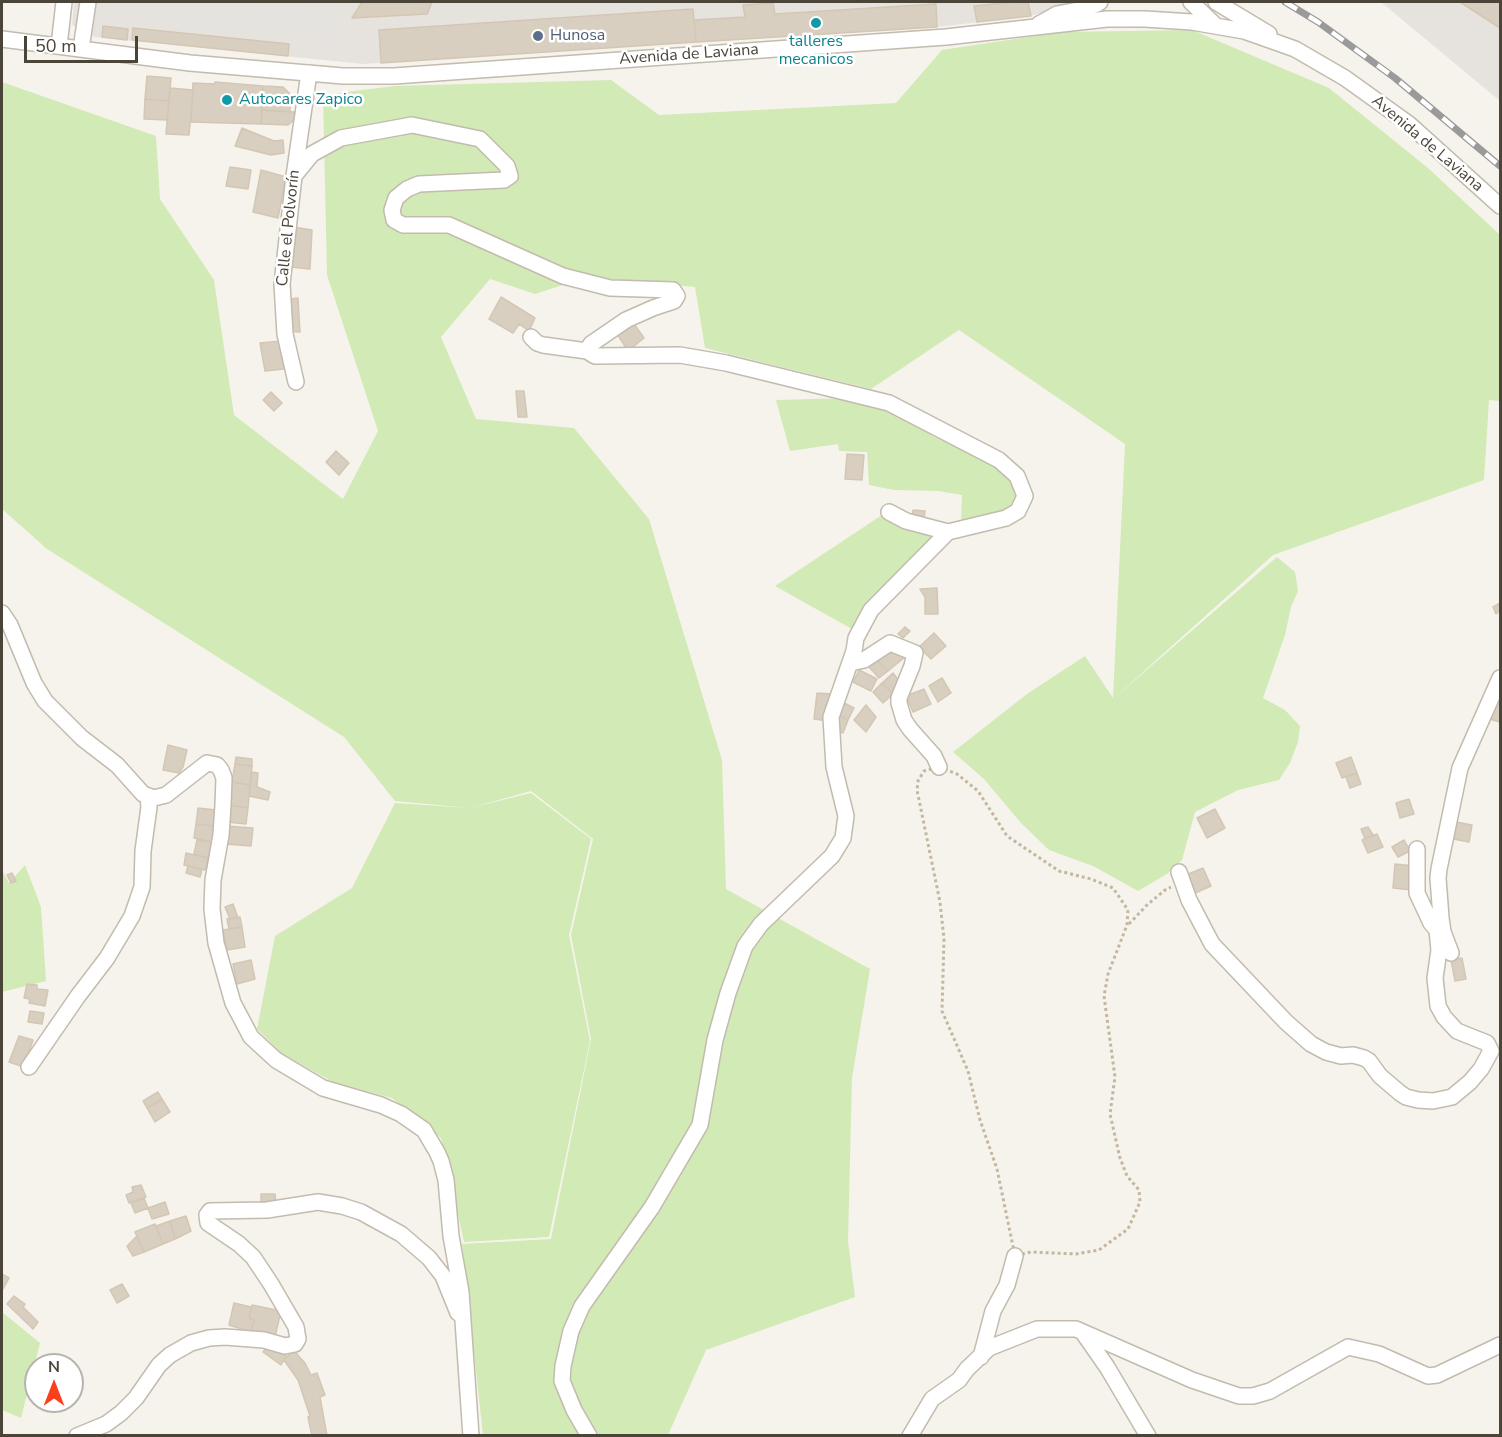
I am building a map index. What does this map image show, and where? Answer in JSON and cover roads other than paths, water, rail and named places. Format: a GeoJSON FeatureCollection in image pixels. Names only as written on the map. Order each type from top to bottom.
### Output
{"type":"FeatureCollection","features":[{"type":"Feature","properties":{"kind":"street"},"geometry":{"type":"LineString","coordinates":[[59,46],[64,2]]}},
{"type":"Feature","properties":{"kind":"street"},"geometry":{"type":"LineString","coordinates":[[81,49],[88,2]]}},
{"type":"Feature","properties":{"kind":"street"},"geometry":{"type":"LineString","coordinates":[[1032,27],[1057,14],[1100,2]]}},
{"type":"Feature","properties":{"kind":"street"},"geometry":{"type":"LineString","coordinates":[[1191,2],[1215,26]]}},
{"type":"Feature","properties":{"kind":"street"},"geometry":{"type":"LineString","coordinates":[[1216,2],[1295,49]]}},
{"type":"Feature","properties":{"kind":"street","name":"Avenida de Laviana"},"geometry":{"type":"LineString","coordinates":[[2,39],[190,63],[343,76],[394,76],[946,37],[1107,19],[1192,22],[1244,31],[1295,49],[1345,78],[1409,124],[1500,206]]}},
{"type":"Feature","properties":{"kind":"street","name":"Calle el Polvorín"},"geometry":{"type":"LineString","coordinates":[[296,382],[285,334],[282,284],[294,176],[309,73]]}},
{"type":"Feature","properties":{"kind":"street"},"geometry":{"type":"LineString","coordinates":[[294,176],[312,154],[341,138],[412,125],[480,139],[507,166],[510,176],[504,180],[419,184],[407,189],[396,198],[392,210],[394,220],[403,225],[449,225],[572,279],[610,288],[673,290],[677,296],[674,301],[626,320],[591,344],[587,351]]}},
{"type":"Feature","properties":{"kind":"street"},"geometry":{"type":"LineString","coordinates":[[531,337],[543,345],[587,351],[595,356],[680,355],[726,363],[889,403],[999,460],[1017,476],[1025,496],[1018,511],[1006,518],[948,532],[906,521],[889,512]]}},
{"type":"Feature","properties":{"kind":"street"},"geometry":{"type":"LineString","coordinates":[[589,1436],[574,1410],[562,1381],[571,1331],[582,1306],[647,1214],[700,1125],[715,1040],[728,993],[746,946],[761,924],[832,856],[843,838],[846,816],[834,767],[831,717],[854,651],[855,638],[871,610],[948,532]]}},
{"type":"Feature","properties":{"kind":"street"},"geometry":{"type":"LineString","coordinates":[[2,613],[10,625],[34,682],[45,701],[82,738],[117,765],[143,794],[148,797],[166,795],[207,763],[217,765],[221,770],[224,778],[224,806],[213,880],[212,909],[216,944],[233,1003],[251,1037],[276,1060],[324,1088],[401,1114],[423,1130],[441,1161],[451,1236],[462,1292],[472,1418],[471,1436]]}},
{"type":"Feature","properties":{"kind":"street"},"geometry":{"type":"LineString","coordinates":[[850,663],[864,660],[890,643],[915,653],[899,703],[904,720],[934,756],[939,767]]}},
{"type":"Feature","properties":{"kind":"street"},"geometry":{"type":"LineString","coordinates":[[1181,878],[1212,944],[1286,1022],[1311,1044],[1326,1052],[1341,1056],[1353,1054],[1364,1058],[1406,1097],[1433,1101],[1452,1097],[1470,1082],[1481,1069],[1491,1051],[1487,1043],[1457,1031],[1444,1017],[1438,1006],[1435,978],[1440,931],[1438,878],[1457,776],[1500,678]]}},
{"type":"Feature","properties":{"kind":"street"},"geometry":{"type":"LineString","coordinates":[[29,1067],[107,958],[136,906],[143,879],[148,797]]}},
{"type":"Feature","properties":{"kind":"street"},"geometry":{"type":"LineString","coordinates":[[1417,849],[1416,887],[1428,916],[1440,931],[1451,953]]}},
{"type":"Feature","properties":{"kind":"street"},"geometry":{"type":"LineString","coordinates":[[77,1436],[106,1424],[121,1413],[136,1398],[159,1365],[170,1355],[197,1341],[216,1337],[254,1339],[285,1346],[295,1344],[298,1339],[296,1327],[260,1267],[239,1244],[207,1223],[207,1215],[210,1211],[267,1210],[318,1202],[342,1206],[373,1218],[411,1240],[443,1276],[452,1296],[464,1337]]}},
{"type":"Feature","properties":{"kind":"street"},"geometry":{"type":"LineString","coordinates":[[981,1357],[993,1311],[1007,1284],[1015,1256]]}},
{"type":"Feature","properties":{"kind":"street"},"geometry":{"type":"LineString","coordinates":[[910,1436],[932,1399],[959,1380],[989,1348],[1037,1329],[1076,1329],[1192,1380],[1227,1393],[1246,1396],[1270,1391],[1348,1347],[1379,1354],[1428,1376],[1437,1375],[1500,1345]]}},
{"type":"Feature","properties":{"kind":"street"},"geometry":{"type":"LineString","coordinates":[[1084,1334],[1148,1436]]}},
{"type":"Feature","properties":{"kind":"railway"},"geometry":{"type":"LineString","coordinates":[[1285,2],[1318,22],[1395,78],[1500,166]]}},
{"type":"Feature","properties":{"kind":"place","name":"talleres mecanicos"},"geometry":{"type":"Point","coordinates":[816,23]}},
{"type":"Feature","properties":{"kind":"place","name":"Hunosa"},"geometry":{"type":"Point","coordinates":[538,36]}},
{"type":"Feature","properties":{"kind":"place","name":"Autocares Zapico"},"geometry":{"type":"Point","coordinates":[227,100]}}]}
